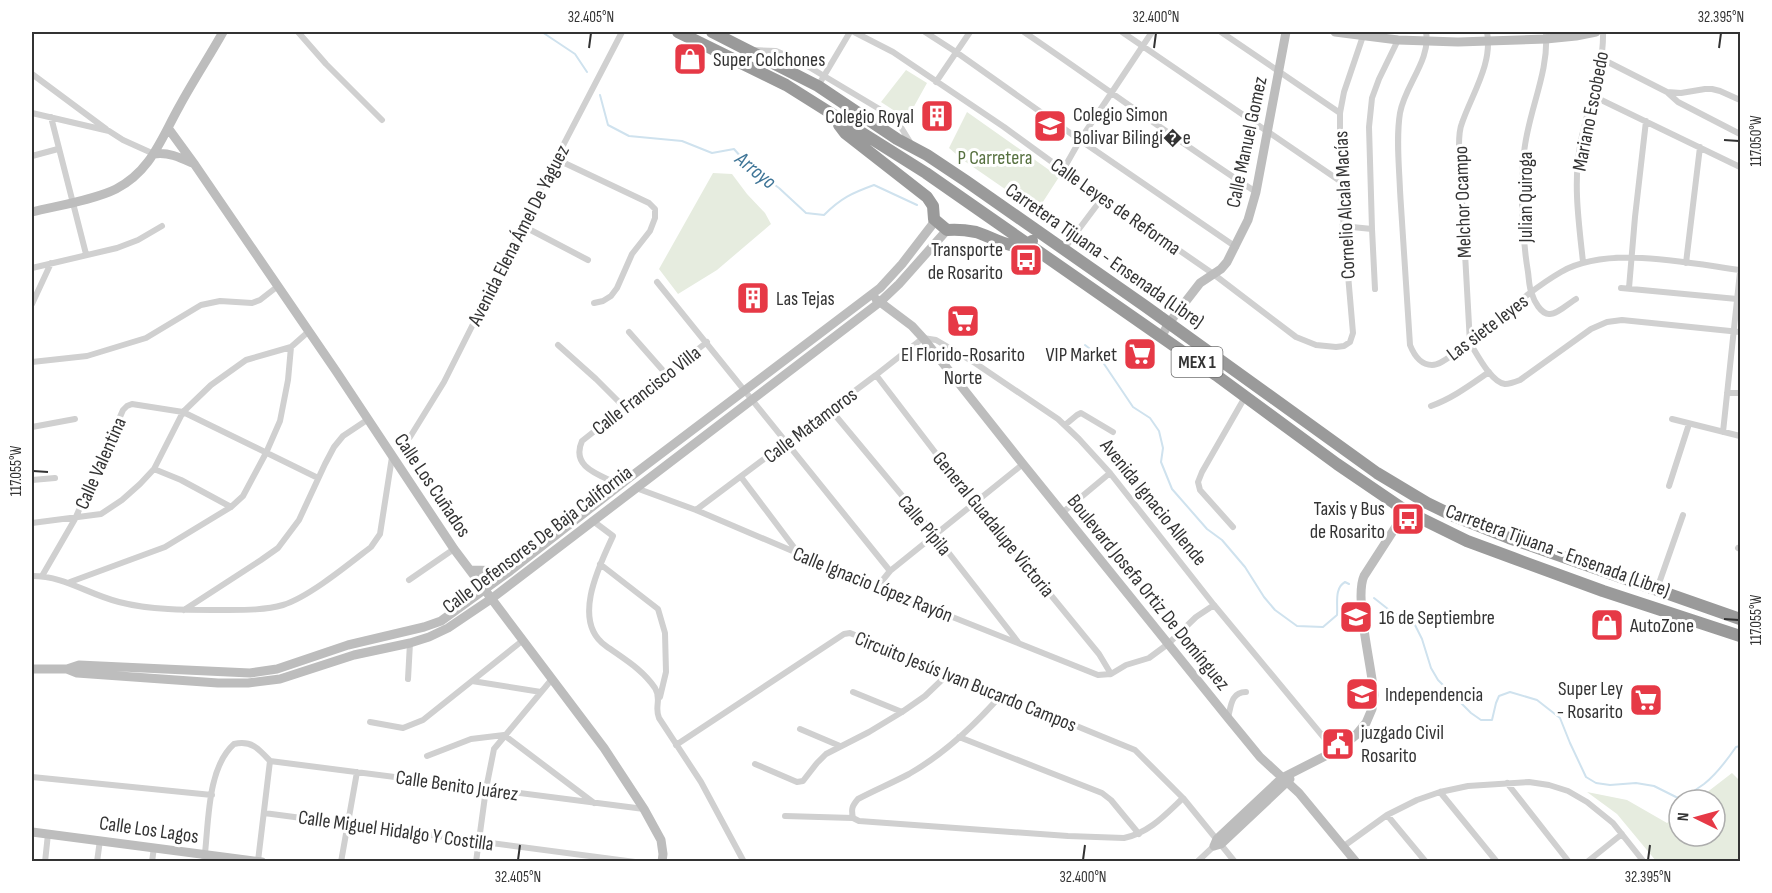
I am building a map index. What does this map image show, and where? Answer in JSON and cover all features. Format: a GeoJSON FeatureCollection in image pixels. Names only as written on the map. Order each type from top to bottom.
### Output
{"type":"FeatureCollection","features":[{"type":"Feature","properties":{"kind":"highway","name":"Carretera Tijuana - Ensenada (Libre)"},"geometry":{"type":"LineString","coordinates":[[679,32],[779,81],[917,167],[1406,511],[1467,541],[1603,591],[1740,636]]}},
{"type":"Feature","properties":{"kind":"highway","name":"Carretera Tijuana - Ensenada (Libre)"},"geometry":{"type":"LineString","coordinates":[[712,32],[821,81],[897,139],[966,181],[1377,472],[1427,503],[1488,530],[1740,617]]}},
{"type":"Feature","properties":{"kind":"highway"},"geometry":{"type":"LineString","coordinates":[[897,139],[891,141],[884,138],[851,116],[842,116],[840,120],[841,129],[927,196],[933,206],[934,219],[947,230],[976,232],[1012,246],[1022,246],[1032,241],[1039,242],[1083,272],[1095,272]]}},
{"type":"Feature","properties":{"kind":"main road"},"geometry":{"type":"LineString","coordinates":[[32,212],[115,189],[139,172],[154,154],[223,32]]}},
{"type":"Feature","properties":{"kind":"main road","name":"Calle Manuel Gomez"},"geometry":{"type":"LineString","coordinates":[[1161,337],[1200,283],[1221,269],[1227,262],[1248,220],[1256,192],[1286,32]]}},
{"type":"Feature","properties":{"kind":"main road"},"geometry":{"type":"LineString","coordinates":[[1335,32],[1428,42],[1488,36],[1576,36],[1596,32]]}},
{"type":"Feature","properties":{"kind":"main road","name":"Calle Los Cuñados"},"geometry":{"type":"LineString","coordinates":[[168,128],[336,371],[454,549],[604,748],[644,809],[661,840],[662,861]]}},
{"type":"Feature","properties":{"kind":"main road"},"geometry":{"type":"LineString","coordinates":[[154,154],[163,153],[178,157],[195,165]]}},
{"type":"Feature","properties":{"kind":"main road","name":"Calle Defensores De Baja California"},"geometry":{"type":"LineString","coordinates":[[67,669],[77,673],[166,680],[248,683],[280,679],[375,649],[429,637],[629,477],[880,288],[902,264],[932,225],[934,219]]}},
{"type":"Feature","properties":{"kind":"main road","name":"Calle Defensores De Baja California"},"geometry":{"type":"LineString","coordinates":[[32,669],[67,669],[79,665],[250,674],[277,669],[374,638],[445,624],[491,598],[880,302],[947,230]]}},
{"type":"Feature","properties":{"kind":"main road","name":"Avenida Ignacio Allende"},"geometry":{"type":"LineString","coordinates":[[870,295],[912,326],[923,338]]}},
{"type":"Feature","properties":{"kind":"main road","name":"Boulevard Josefa Ortiz De Domínguez"},"geometry":{"type":"LineString","coordinates":[[923,338],[1260,757],[1299,793],[1356,861]]}},
{"type":"Feature","properties":{"kind":"main road"},"geometry":{"type":"LineString","coordinates":[[792,356],[799,364]]}},
{"type":"Feature","properties":{"kind":"main road"},"geometry":{"type":"LineString","coordinates":[[629,477],[636,488]]}},
{"type":"Feature","properties":{"kind":"main road"},"geometry":{"type":"LineString","coordinates":[[1217,843],[1259,808],[1295,771],[1335,751],[1366,723],[1374,695],[1360,587],[1364,576],[1406,511]]}},
{"type":"Feature","properties":{"kind":"main road"},"geometry":{"type":"LineString","coordinates":[[470,570],[510,571]]}},
{"type":"Feature","properties":{"kind":"main road"},"geometry":{"type":"LineString","coordinates":[[374,638],[375,649]]}},
{"type":"Feature","properties":{"kind":"main road"},"geometry":{"type":"LineString","coordinates":[[166,680],[167,668]]}},
{"type":"Feature","properties":{"kind":"main road"},"geometry":{"type":"LineString","coordinates":[[277,669],[280,679]]}},
{"type":"Feature","properties":{"kind":"main road","name":"Calle Los Lagos"},"geometry":{"type":"LineString","coordinates":[[32,832],[154,847],[205,858],[260,861]]}},
{"type":"Feature","properties":{"kind":"street"},"geometry":{"type":"LineString","coordinates":[[298,32],[326,64],[382,120]]}},
{"type":"Feature","properties":{"kind":"street","name":"Avenida Elena Ámel De Yaguez"},"geometry":{"type":"LineString","coordinates":[[410,437],[444,382],[622,32]]}},
{"type":"Feature","properties":{"kind":"street"},"geometry":{"type":"LineString","coordinates":[[852,32],[821,81],[891,116],[899,124],[913,148]]}},
{"type":"Feature","properties":{"kind":"street","name":"Calle Leyes de Reforma"},"geometry":{"type":"LineString","coordinates":[[852,32],[893,52],[1004,127],[1212,273],[1303,341],[1329,347],[1344,346],[1350,342]]}},
{"type":"Feature","properties":{"kind":"street"},"geometry":{"type":"LineString","coordinates":[[925,32],[1236,247]]}},
{"type":"Feature","properties":{"kind":"street"},"geometry":{"type":"LineString","coordinates":[[936,82],[970,32]]}},
{"type":"Feature","properties":{"kind":"street"},"geometry":{"type":"LineString","coordinates":[[1024,32],[1193,151],[1256,192]]}},
{"type":"Feature","properties":{"kind":"street"},"geometry":{"type":"LineString","coordinates":[[1122,32],[1340,181]]}},
{"type":"Feature","properties":{"kind":"street"},"geometry":{"type":"LineString","coordinates":[[1063,170],[1080,140],[1152,32]]}},
{"type":"Feature","properties":{"kind":"street"},"geometry":{"type":"LineString","coordinates":[[1221,32],[1340,113]]}},
{"type":"Feature","properties":{"kind":"street"},"geometry":{"type":"LineString","coordinates":[[1426,32],[1428,42]]}},
{"type":"Feature","properties":{"kind":"street","name":"Mariano Escobedo"},"geometry":{"type":"LineString","coordinates":[[1583,262],[1578,212],[1577,164],[1602,59],[1603,32]]}},
{"type":"Feature","properties":{"kind":"street","name":"Cornelio Alcala Macías"},"geometry":{"type":"LineString","coordinates":[[1350,342],[1353,333],[1342,226],[1340,113],[1344,92],[1363,34]]}},
{"type":"Feature","properties":{"kind":"street","name":"Julian Quiroga"},"geometry":{"type":"LineString","coordinates":[[1531,293],[1525,255],[1522,195],[1523,153],[1546,56],[1546,35]]}},
{"type":"Feature","properties":{"kind":"street","name":"Melchor Ocampo"},"geometry":{"type":"LineString","coordinates":[[1470,342],[1459,146],[1461,126],[1479,82],[1488,36]]}},
{"type":"Feature","properties":{"kind":"street"},"geometry":{"type":"LineString","coordinates":[[1375,289],[1369,127],[1372,98],[1398,40]]}},
{"type":"Feature","properties":{"kind":"street","name":"Las siete leyes"},"geometry":{"type":"LineString","coordinates":[[1428,42],[1404,99],[1400,113],[1399,141],[1410,345],[1414,355],[1421,363],[1437,364],[1470,342],[1562,271],[1583,262],[1633,257],[1740,271]]}},
{"type":"Feature","properties":{"kind":"street"},"geometry":{"type":"LineString","coordinates":[[1602,59],[1667,92],[1678,102],[1740,134]]}},
{"type":"Feature","properties":{"kind":"street"},"geometry":{"type":"LineString","coordinates":[[32,74],[109,131],[154,154]]}},
{"type":"Feature","properties":{"kind":"street"},"geometry":{"type":"LineString","coordinates":[[1667,92],[1681,93],[1712,89],[1740,100]]}},
{"type":"Feature","properties":{"kind":"street"},"geometry":{"type":"LineString","coordinates":[[1593,96],[1740,167]]}},
{"type":"Feature","properties":{"kind":"street"},"geometry":{"type":"LineString","coordinates":[[32,113],[109,131]]}},
{"type":"Feature","properties":{"kind":"street"},"geometry":{"type":"LineString","coordinates":[[51,117],[87,254]]}},
{"type":"Feature","properties":{"kind":"street"},"geometry":{"type":"LineString","coordinates":[[1629,288],[1646,121]]}},
{"type":"Feature","properties":{"kind":"street"},"geometry":{"type":"LineString","coordinates":[[1686,263],[1700,147]]}},
{"type":"Feature","properties":{"kind":"street"},"geometry":{"type":"LineString","coordinates":[[32,156],[58,149]]}},
{"type":"Feature","properties":{"kind":"street"},"geometry":{"type":"LineString","coordinates":[[556,159],[649,203],[655,209],[655,218],[650,231],[632,254],[617,288],[611,296],[594,303]]}},
{"type":"Feature","properties":{"kind":"street"},"geometry":{"type":"LineString","coordinates":[[1063,249],[1103,197]]}},
{"type":"Feature","properties":{"kind":"street"},"geometry":{"type":"LineString","coordinates":[[32,267],[117,248],[138,240],[162,226]]}},
{"type":"Feature","properties":{"kind":"street"},"geometry":{"type":"LineString","coordinates":[[523,226],[588,260]]}},
{"type":"Feature","properties":{"kind":"street"},"geometry":{"type":"LineString","coordinates":[[1342,226],[1372,229]]}},
{"type":"Feature","properties":{"kind":"street"},"geometry":{"type":"LineString","coordinates":[[32,304],[51,263]]}},
{"type":"Feature","properties":{"kind":"street"},"geometry":{"type":"LineString","coordinates":[[1723,432],[1737,332],[1740,271]]}},
{"type":"Feature","properties":{"kind":"street"},"geometry":{"type":"LineString","coordinates":[[657,282],[890,571]]}},
{"type":"Feature","properties":{"kind":"street"},"geometry":{"type":"LineString","coordinates":[[32,363],[87,356],[146,338],[201,305],[220,302],[252,303],[260,300],[278,286]]}},
{"type":"Feature","properties":{"kind":"street"},"geometry":{"type":"LineString","coordinates":[[1621,288],[1737,300]]}},
{"type":"Feature","properties":{"kind":"street"},"geometry":{"type":"LineString","coordinates":[[1531,293],[1540,309],[1545,314],[1551,315],[1576,299]]}},
{"type":"Feature","properties":{"kind":"street"},"geometry":{"type":"LineString","coordinates":[[1470,342],[1489,372],[1499,382],[1506,384],[1520,380],[1580,336],[1607,322],[1630,321],[1737,332]]}},
{"type":"Feature","properties":{"kind":"street"},"geometry":{"type":"LineString","coordinates":[[32,523],[75,519],[101,514],[111,509],[154,469],[183,412],[211,385],[246,360],[291,347],[308,332]]}},
{"type":"Feature","properties":{"kind":"street"},"geometry":{"type":"LineString","coordinates":[[629,332],[666,374]]}},
{"type":"Feature","properties":{"kind":"street","name":"Calle Matamoros"},"geometry":{"type":"LineString","coordinates":[[696,510],[923,338]]}},
{"type":"Feature","properties":{"kind":"street","name":"Avenida Ignacio Allende"},"geometry":{"type":"LineString","coordinates":[[923,338],[936,340],[959,353],[1065,425],[1110,473],[1214,605],[1335,751]]}},
{"type":"Feature","properties":{"kind":"street","name":"Calle Francisco Villa"},"geometry":{"type":"LineString","coordinates":[[620,485],[582,464],[579,448],[588,435],[707,342]]}},
{"type":"Feature","properties":{"kind":"street"},"geometry":{"type":"LineString","coordinates":[[558,345],[597,379],[624,408]]}},
{"type":"Feature","properties":{"kind":"street"},"geometry":{"type":"LineString","coordinates":[[69,582],[165,547],[231,507],[243,496],[280,421],[285,402],[291,347]]}},
{"type":"Feature","properties":{"kind":"street"},"geometry":{"type":"LineString","coordinates":[[1431,406],[1461,392],[1489,372]]}},
{"type":"Feature","properties":{"kind":"street","name":"General Guadalupe Victoria"},"geometry":{"type":"LineString","coordinates":[[876,375],[951,473],[1099,654],[1111,674]]}},
{"type":"Feature","properties":{"kind":"street"},"geometry":{"type":"LineString","coordinates":[[1727,393],[1740,393]]}},
{"type":"Feature","properties":{"kind":"street"},"geometry":{"type":"LineString","coordinates":[[1233,527],[1200,490],[1198,482],[1245,396]]}},
{"type":"Feature","properties":{"kind":"street","name":"Calle Valentina"},"geometry":{"type":"LineString","coordinates":[[42,576],[75,519],[123,410],[132,404],[183,412],[318,478]]}},
{"type":"Feature","properties":{"kind":"street","name":"Calle Pípila"},"geometry":{"type":"LineString","coordinates":[[830,409],[934,534],[1018,643]]}},
{"type":"Feature","properties":{"kind":"street"},"geometry":{"type":"LineString","coordinates":[[1065,425],[1082,413],[1113,432]]}},
{"type":"Feature","properties":{"kind":"street"},"geometry":{"type":"LineString","coordinates":[[32,427],[75,419]]}},
{"type":"Feature","properties":{"kind":"street"},"geometry":{"type":"LineString","coordinates":[[1672,419],[1740,436]]}},
{"type":"Feature","properties":{"kind":"street"},"geometry":{"type":"LineString","coordinates":[[183,610],[278,548],[299,520],[318,478],[343,436],[367,420]]}},
{"type":"Feature","properties":{"kind":"street"},"geometry":{"type":"LineString","coordinates":[[1669,486],[1689,424]]}},
{"type":"Feature","properties":{"kind":"street"},"geometry":{"type":"LineString","coordinates":[[32,576],[69,582],[100,597],[151,608],[238,610],[284,605],[327,580],[377,540],[380,534],[392,457]]}},
{"type":"Feature","properties":{"kind":"street"},"geometry":{"type":"LineString","coordinates":[[878,587],[890,571],[1023,464]]}},
{"type":"Feature","properties":{"kind":"street"},"geometry":{"type":"LineString","coordinates":[[154,469],[181,480],[231,507]]}},
{"type":"Feature","properties":{"kind":"street"},"geometry":{"type":"LineString","coordinates":[[1062,513],[1110,473]]}},
{"type":"Feature","properties":{"kind":"street"},"geometry":{"type":"LineString","coordinates":[[741,477],[799,554]]}},
{"type":"Feature","properties":{"kind":"street"},"geometry":{"type":"LineString","coordinates":[[32,480],[55,478]]}},
{"type":"Feature","properties":{"kind":"street","name":"Calle Ignacio López Rayón"},"geometry":{"type":"LineString","coordinates":[[636,488],[696,510],[1091,673],[1111,674]]}},
{"type":"Feature","properties":{"kind":"street"},"geometry":{"type":"LineString","coordinates":[[1657,589],[1683,515]]}},
{"type":"Feature","properties":{"kind":"street"},"geometry":{"type":"LineString","coordinates":[[593,521],[614,536],[600,564],[591,597],[589,623],[596,638],[635,667],[652,684],[660,698]]}},
{"type":"Feature","properties":{"kind":"street"},"geometry":{"type":"LineString","coordinates":[[409,580],[454,549]]}},
{"type":"Feature","properties":{"kind":"street"},"geometry":{"type":"LineString","coordinates":[[600,564],[658,609],[664,633],[666,672],[657,713],[701,782],[744,861]]}},
{"type":"Feature","properties":{"kind":"street"},"geometry":{"type":"LineString","coordinates":[[1111,674],[1126,665],[1149,658],[1168,644],[1190,622],[1214,605]]}},
{"type":"Feature","properties":{"kind":"street","name":"Circuito Jesús Ivan Bucardo Campos"},"geometry":{"type":"LineString","coordinates":[[676,745],[847,633],[1002,694],[1135,750],[1183,798],[1217,843],[1235,861]]}},
{"type":"Feature","properties":{"kind":"street"},"geometry":{"type":"LineString","coordinates":[[370,722],[403,728],[423,720],[522,641]]}},
{"type":"Feature","properties":{"kind":"street"},"geometry":{"type":"LineString","coordinates":[[408,679],[410,643]]}},
{"type":"Feature","properties":{"kind":"street"},"geometry":{"type":"LineString","coordinates":[[754,764],[796,782],[803,781],[826,754],[902,712],[925,696],[948,674]]}},
{"type":"Feature","properties":{"kind":"street"},"geometry":{"type":"LineString","coordinates":[[476,861],[494,749],[552,679]]}},
{"type":"Feature","properties":{"kind":"street"},"geometry":{"type":"LineString","coordinates":[[471,681],[541,692]]}},
{"type":"Feature","properties":{"kind":"street"},"geometry":{"type":"LineString","coordinates":[[853,692],[902,712]]}},
{"type":"Feature","properties":{"kind":"street"},"geometry":{"type":"LineString","coordinates":[[1228,718],[1231,701],[1235,695],[1246,692]]}},
{"type":"Feature","properties":{"kind":"street"},"geometry":{"type":"LineString","coordinates":[[853,818],[852,806],[858,799],[910,773],[959,737],[982,717],[1002,694]]}},
{"type":"Feature","properties":{"kind":"street"},"geometry":{"type":"LineString","coordinates":[[800,729],[840,746]]}},
{"type":"Feature","properties":{"kind":"street"},"geometry":{"type":"LineString","coordinates":[[427,756],[471,739],[504,735],[594,803]]}},
{"type":"Feature","properties":{"kind":"street"},"geometry":{"type":"LineString","coordinates":[[959,737],[1102,793],[1111,800],[1139,834]]}},
{"type":"Feature","properties":{"kind":"street"},"geometry":{"type":"LineString","coordinates":[[205,858],[212,795],[223,756],[234,744],[247,742],[253,744],[270,761],[260,861]]}},
{"type":"Feature","properties":{"kind":"street","name":"Calle Benito Juárez"},"geometry":{"type":"LineString","coordinates":[[270,761],[644,809]]}},
{"type":"Feature","properties":{"kind":"street"},"geometry":{"type":"LineString","coordinates":[[341,861],[357,772]]}},
{"type":"Feature","properties":{"kind":"street"},"geometry":{"type":"LineString","coordinates":[[32,777],[212,795]]}},
{"type":"Feature","properties":{"kind":"street"},"geometry":{"type":"LineString","coordinates":[[1344,846],[1387,815],[1417,800],[1440,792],[1468,786],[1529,782],[1568,791],[1600,811],[1644,861]]}},
{"type":"Feature","properties":{"kind":"street"},"geometry":{"type":"LineString","coordinates":[[1507,783],[1569,861]]}},
{"type":"Feature","properties":{"kind":"street"},"geometry":{"type":"LineString","coordinates":[[1440,792],[1497,861]]}},
{"type":"Feature","properties":{"kind":"street"},"geometry":{"type":"LineString","coordinates":[[785,816],[853,818],[1068,836],[1124,838],[1150,828],[1183,798]]}},
{"type":"Feature","properties":{"kind":"street","name":"Calle Miguel Hidalgo Y Costilla"},"geometry":{"type":"LineString","coordinates":[[264,813],[635,861]]}},
{"type":"Feature","properties":{"kind":"street"},"geometry":{"type":"LineString","coordinates":[[1387,815],[1426,861]]}},
{"type":"Feature","properties":{"kind":"street"},"geometry":{"type":"LineString","coordinates":[[45,861],[48,834]]}},
{"type":"Feature","properties":{"kind":"street"},"geometry":{"type":"LineString","coordinates":[[1587,861],[1622,834]]}},
{"type":"Feature","properties":{"kind":"street"},"geometry":{"type":"LineString","coordinates":[[97,861],[100,840]]}},
{"type":"Feature","properties":{"kind":"street"},"geometry":{"type":"LineString","coordinates":[[1197,861],[1217,843]]}},
{"type":"Feature","properties":{"kind":"street"},"geometry":{"type":"LineString","coordinates":[[152,861],[154,847]]}},
{"type":"Feature","properties":{"kind":"green space"},"geometry":{"type":"Polygon","coordinates":[[[906,70],[927,83],[907,119],[881,102],[906,70]]]}},
{"type":"Feature","properties":{"kind":"green space","name":"P Carretera"},"geometry":{"type":"Polygon","coordinates":[[[967,112],[1059,177],[1037,211],[949,148],[967,112]]]}},
{"type":"Feature","properties":{"kind":"green space"},"geometry":{"type":"Polygon","coordinates":[[[713,173],[732,174],[765,213],[771,224],[717,270],[678,294],[659,269],[713,173]]]}},
{"type":"Feature","properties":{"kind":"green space"},"geometry":{"type":"Polygon","coordinates":[[[1732,773],[1740,781],[1740,861],[1656,861],[1617,814],[1587,792],[1627,800],[1667,823],[1667,848],[1727,848],[1727,788],[1713,788],[1732,773]]]}},
{"type":"Feature","properties":{"kind":"waterway","name":"Arroyo"},"geometry":{"type":"LineString","coordinates":[[487,32],[508,32]]}},
{"type":"Feature","properties":{"kind":"waterway","name":"Arroyo"},"geometry":{"type":"LineString","coordinates":[[542,32],[575,54],[587,72]]}},
{"type":"Feature","properties":{"kind":"waterway","name":"Arroyo"},"geometry":{"type":"LineString","coordinates":[[600,95],[608,125],[629,136],[682,141],[712,153],[734,149],[749,166],[779,188],[806,213],[824,215],[847,197],[874,185],[917,205]]}},
{"type":"Feature","properties":{"kind":"waterway"},"geometry":{"type":"LineString","coordinates":[[1085,345],[1098,355],[1133,407],[1150,418],[1159,431],[1163,448],[1161,462],[1172,489],[1245,567],[1275,610],[1297,626],[1323,627],[1337,615],[1339,588],[1345,582],[1349,584]]}},
{"type":"Feature","properties":{"kind":"waterway"},"geometry":{"type":"LineString","coordinates":[[1374,598],[1393,613],[1410,620],[1415,625],[1431,668],[1438,680],[1481,720],[1492,720],[1499,696],[1510,692],[1537,700],[1560,718],[1586,777],[1596,783],[1610,785],[1636,783],[1654,786],[1685,799],[1713,776],[1736,747],[1740,746]]}},
{"type":"Feature","properties":{"kind":"place","name":"Super Colchones"},"geometry":{"type":"Point","coordinates":[690,59]}},
{"type":"Feature","properties":{"kind":"place","name":"Colegio Royal"},"geometry":{"type":"Point","coordinates":[937,116]}},
{"type":"Feature","properties":{"kind":"place","name":"Colegio Simon Bolivar Bilingi�e"},"geometry":{"type":"Point","coordinates":[1050,126]}},
{"type":"Feature","properties":{"kind":"place","name":"Transporte de Rosarito"},"geometry":{"type":"Point","coordinates":[1026,260]}},
{"type":"Feature","properties":{"kind":"place","name":"Las Tejas"},"geometry":{"type":"Point","coordinates":[753,298]}},
{"type":"Feature","properties":{"kind":"place","name":"El Florido-Rosarito Norte"},"geometry":{"type":"Point","coordinates":[963,321]}},
{"type":"Feature","properties":{"kind":"place","name":"VIP Market"},"geometry":{"type":"Point","coordinates":[1140,354]}},
{"type":"Feature","properties":{"kind":"place","name":"Taxis y Bus de Rosarito"},"geometry":{"type":"Point","coordinates":[1408,519]}},
{"type":"Feature","properties":{"kind":"place","name":"16 de Septiembre"},"geometry":{"type":"Point","coordinates":[1356,617]}},
{"type":"Feature","properties":{"kind":"place","name":"AutoZone"},"geometry":{"type":"Point","coordinates":[1607,625]}},
{"type":"Feature","properties":{"kind":"place","name":"Independencia"},"geometry":{"type":"Point","coordinates":[1362,694]}},
{"type":"Feature","properties":{"kind":"place","name":"Super Ley - Rosarito"},"geometry":{"type":"Point","coordinates":[1646,700]}},
{"type":"Feature","properties":{"kind":"place","name":"juzgado Civil Rosarito"},"geometry":{"type":"Point","coordinates":[1338,744]}}]}
